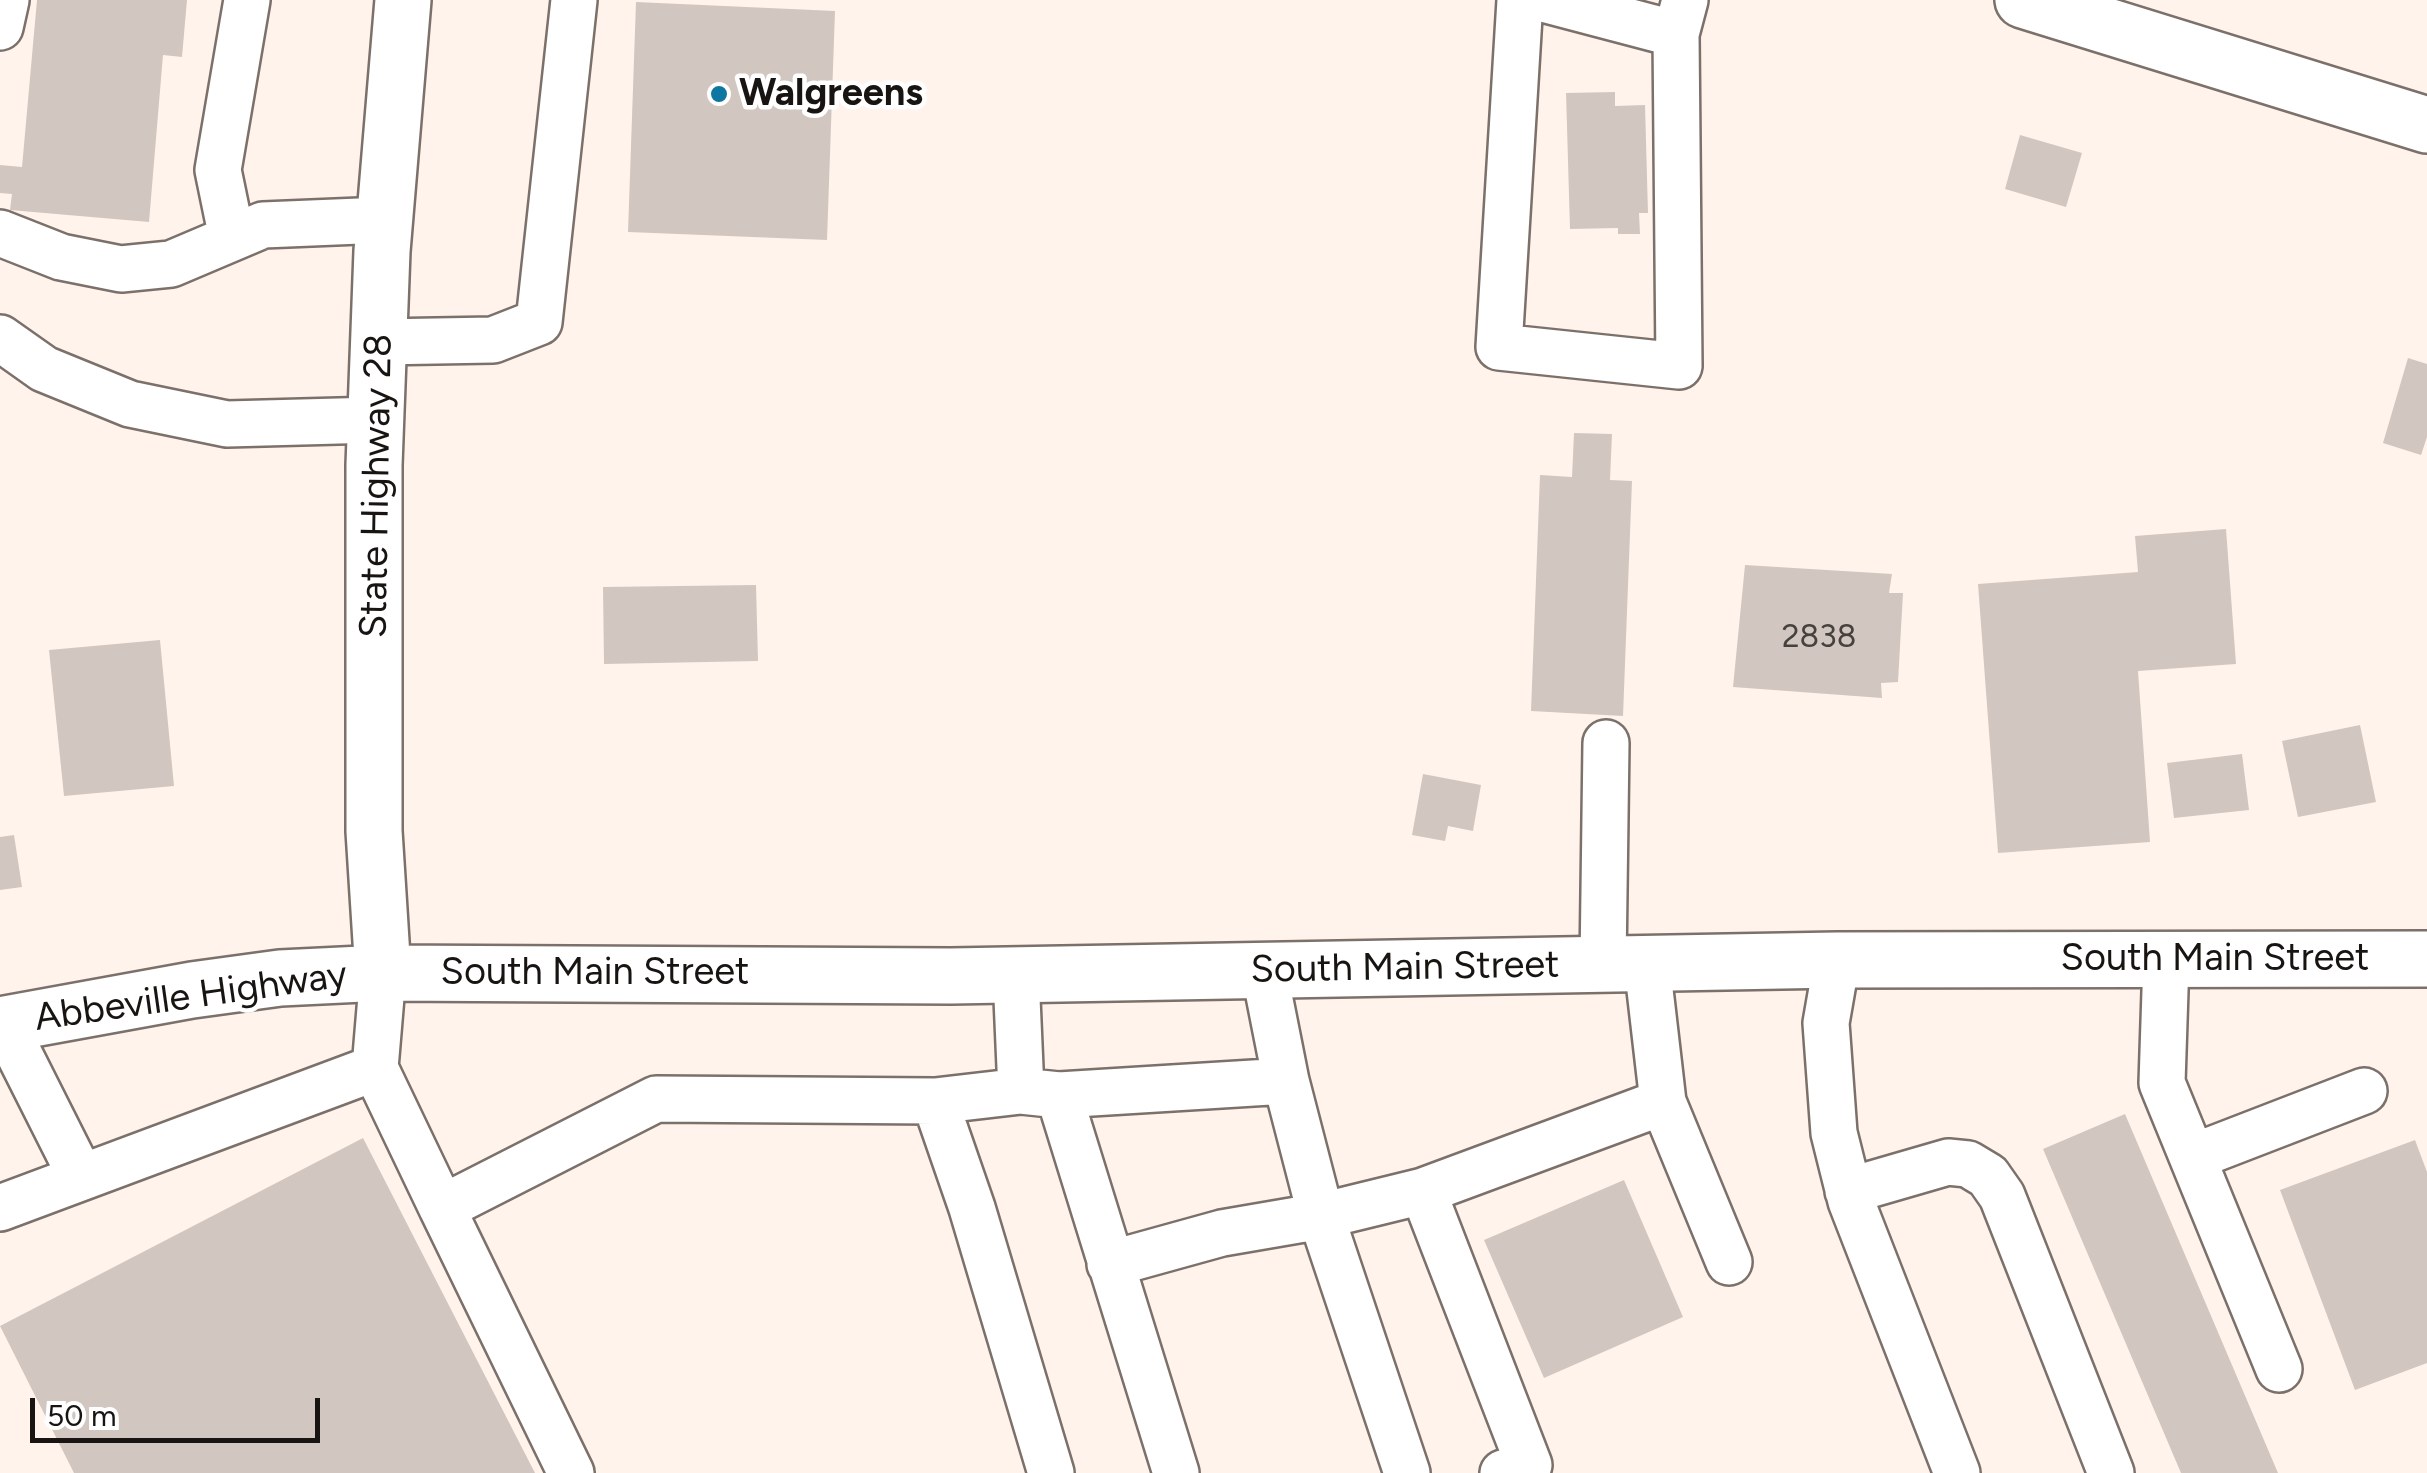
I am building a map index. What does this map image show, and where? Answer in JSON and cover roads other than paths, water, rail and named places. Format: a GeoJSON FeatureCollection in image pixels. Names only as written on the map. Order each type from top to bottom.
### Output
{"type":"FeatureCollection","features":[{"type":"Feature","properties":{"kind":"main road","name":"State Highway 28"},"geometry":{"type":"LineString","coordinates":[[384,973],[374,831],[376,420],[384,220],[403,0]]}},
{"type":"Feature","properties":{"kind":"main road"},"geometry":{"type":"LineString","coordinates":[[2023,0],[2427,126]]}},
{"type":"Feature","properties":{"kind":"main road","name":"South Main Street"},"geometry":{"type":"LineString","coordinates":[[384,973],[1016,974],[1837,960],[2427,959]]}},
{"type":"Feature","properties":{"kind":"main road","name":"Abbeville Highway"},"geometry":{"type":"LineString","coordinates":[[2,1024],[280,978],[384,973]]}},
{"type":"Feature","properties":{"kind":"street"},"geometry":{"type":"LineString","coordinates":[[0,27],[6,0]]}},
{"type":"Feature","properties":{"kind":"street"},"geometry":{"type":"LineString","coordinates":[[232,238],[218,170],[247,0]]}},
{"type":"Feature","properties":{"kind":"street"},"geometry":{"type":"LineString","coordinates":[[379,342],[493,340],[539,322],[574,0]]}},
{"type":"Feature","properties":{"kind":"street"},"geometry":{"type":"LineString","coordinates":[[1520,0],[1499,347],[1679,366],[1680,17],[1547,0]]}},
{"type":"Feature","properties":{"kind":"street"},"geometry":{"type":"LineString","coordinates":[[0,233],[61,257],[121,269],[171,264],[263,225],[384,220]]}},
{"type":"Feature","properties":{"kind":"street"},"geometry":{"type":"LineString","coordinates":[[0,338],[44,369],[130,404],[227,424],[376,420]]}},
{"type":"Feature","properties":{"kind":"street"},"geometry":{"type":"LineString","coordinates":[[1606,743],[1625,965],[1663,1102],[1730,1262]]}},
{"type":"Feature","properties":{"kind":"street"},"geometry":{"type":"LineString","coordinates":[[1837,960],[1826,1023],[1834,1133],[1848,1191],[1958,1473]]}},
{"type":"Feature","properties":{"kind":"street"},"geometry":{"type":"LineString","coordinates":[[2166,960],[2162,1083],[2279,1369]]}},
{"type":"Feature","properties":{"kind":"street"},"geometry":{"type":"LineString","coordinates":[[1264,970],[1286,1082],[1321,1216],[1407,1473]]}},
{"type":"Feature","properties":{"kind":"street"},"geometry":{"type":"LineString","coordinates":[[384,973],[376,1068],[571,1473]]}},
{"type":"Feature","properties":{"kind":"street"},"geometry":{"type":"LineString","coordinates":[[1016,974],[1040,1093],[1110,1264],[1176,1473]]}},
{"type":"Feature","properties":{"kind":"street"},"geometry":{"type":"LineString","coordinates":[[2,1024],[81,1177]]}},
{"type":"Feature","properties":{"kind":"street"},"geometry":{"type":"LineString","coordinates":[[0,1208],[376,1068]]}},
{"type":"Feature","properties":{"kind":"street"},"geometry":{"type":"LineString","coordinates":[[442,1208],[656,1099],[935,1102],[1040,1093],[1286,1082]]}},
{"type":"Feature","properties":{"kind":"street"},"geometry":{"type":"LineString","coordinates":[[2193,1157],[2364,1092]]}},
{"type":"Feature","properties":{"kind":"street"},"geometry":{"type":"LineString","coordinates":[[935,1102],[972,1208],[1051,1473]]}},
{"type":"Feature","properties":{"kind":"street"},"geometry":{"type":"LineString","coordinates":[[1110,1264],[1222,1234],[1423,1192],[1663,1102]]}},
{"type":"Feature","properties":{"kind":"street"},"geometry":{"type":"LineString","coordinates":[[1848,1191],[1948,1162],[1968,1164],[1988,1176],[2002,1196],[2099,1469]]}},
{"type":"Feature","properties":{"kind":"street"},"geometry":{"type":"LineString","coordinates":[[1423,1192],[1528,1465],[1503,1473]]}},
{"type":"Feature","properties":{"kind":"place","name":"Walgreens"},"geometry":{"type":"Point","coordinates":[719,94]}}]}
